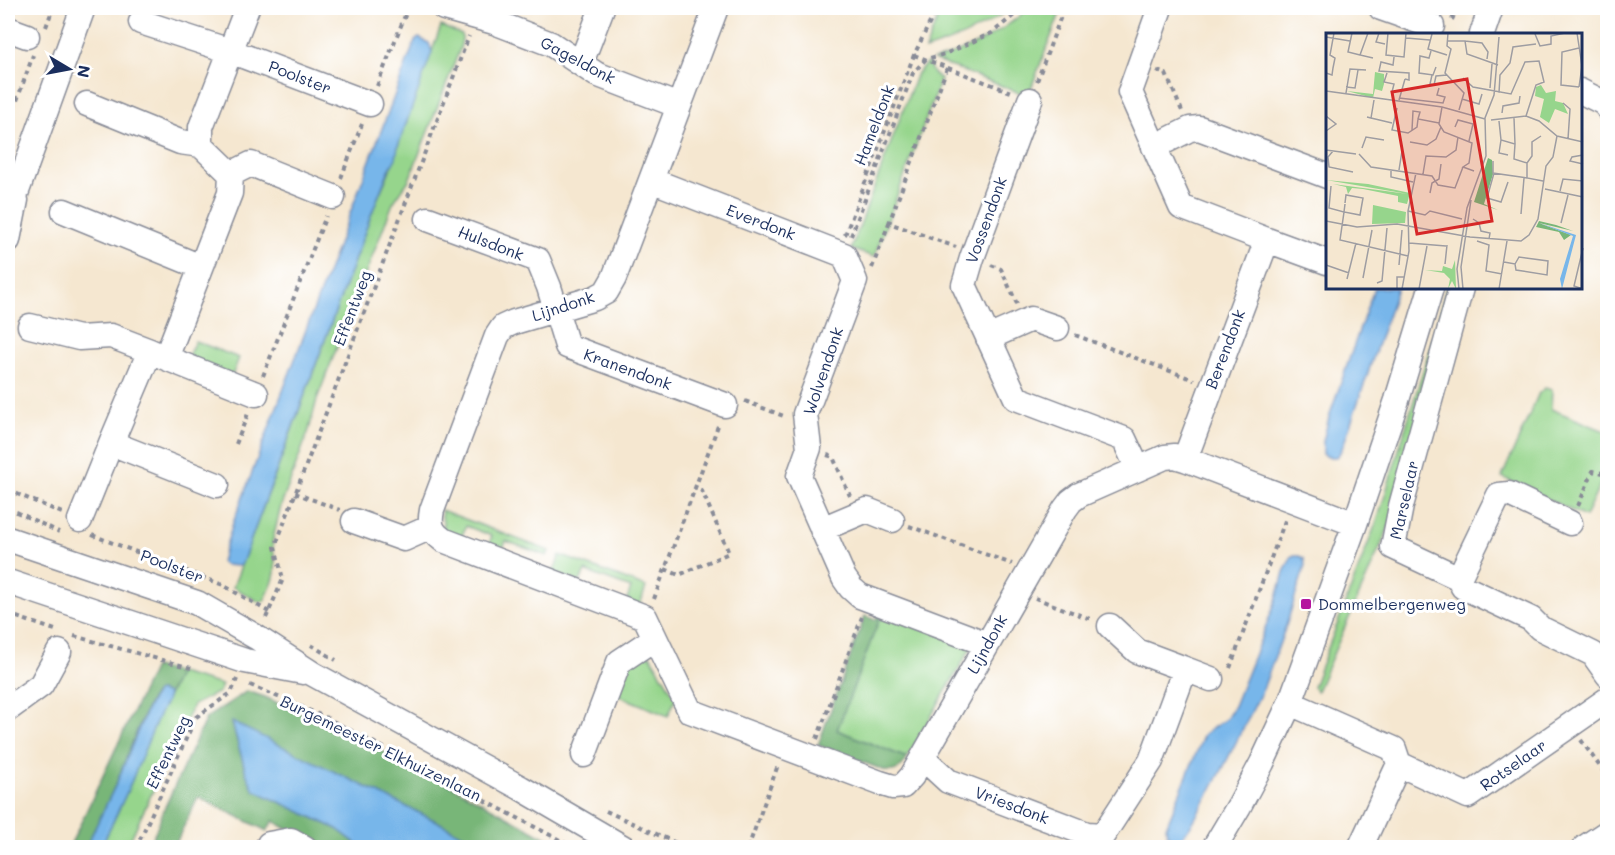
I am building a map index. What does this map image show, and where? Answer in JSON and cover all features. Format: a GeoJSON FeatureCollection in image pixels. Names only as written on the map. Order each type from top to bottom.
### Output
{"type":"FeatureCollection","features":[{"type":"Feature","properties":{"kind":"street"},"geometry":{"type":"LineString","coordinates":[[8,214],[83,8]]}},
{"type":"Feature","properties":{"kind":"street"},"geometry":{"type":"LineString","coordinates":[[201,145],[201,127],[247,8]]}},
{"type":"Feature","properties":{"kind":"street","name":"Gageldonk"},"geometry":{"type":"LineString","coordinates":[[444,8],[551,44],[596,74],[679,106]]}},
{"type":"Feature","properties":{"kind":"street"},"geometry":{"type":"LineString","coordinates":[[581,63],[602,8]]}},
{"type":"Feature","properties":{"kind":"street","name":"Lijndonk"},"geometry":{"type":"LineString","coordinates":[[432,527],[430,519],[432,510],[497,336],[504,327],[514,322],[595,298],[606,292],[614,278],[716,8]]}},
{"type":"Feature","properties":{"kind":"street"},"geometry":{"type":"LineString","coordinates":[[1160,8],[1130,92],[1181,207],[1326,262]]}},
{"type":"Feature","properties":{"kind":"street"},"geometry":{"type":"LineString","coordinates":[[1381,8],[1432,26]]}},
{"type":"Feature","properties":{"kind":"street"},"geometry":{"type":"LineString","coordinates":[[1482,33],[1491,8]]}},
{"type":"Feature","properties":{"kind":"street","name":"Poolster"},"geometry":{"type":"LineString","coordinates":[[141,22],[230,51],[370,104]]}},
{"type":"Feature","properties":{"kind":"street"},"geometry":{"type":"LineString","coordinates":[[1582,92],[1604,103],[1608,108]]}},
{"type":"Feature","properties":{"kind":"street","name":"Vossendonk"},"geometry":{"type":"LineString","coordinates":[[1030,100],[964,285],[1016,398],[1124,439],[1138,470]]}},
{"type":"Feature","properties":{"kind":"street"},"geometry":{"type":"LineString","coordinates":[[80,520],[111,443],[201,267],[230,193],[231,174],[201,145],[180,142],[87,104]]}},
{"type":"Feature","properties":{"kind":"street"},"geometry":{"type":"LineString","coordinates":[[1154,147],[1190,129],[1199,128],[1326,176]]}},
{"type":"Feature","properties":{"kind":"street"},"geometry":{"type":"LineString","coordinates":[[231,174],[251,164],[333,197]]}},
{"type":"Feature","properties":{"kind":"street","name":"Everdonk"},"geometry":{"type":"LineString","coordinates":[[651,180],[841,254]]}},
{"type":"Feature","properties":{"kind":"street"},"geometry":{"type":"LineString","coordinates":[[8,240],[17,191]]}},
{"type":"Feature","properties":{"kind":"street"},"geometry":{"type":"LineString","coordinates":[[64,212],[201,267]]}},
{"type":"Feature","properties":{"kind":"street","name":"Hulsdonk"},"geometry":{"type":"LineString","coordinates":[[428,219],[538,260],[556,310]]}},
{"type":"Feature","properties":{"kind":"street","name":"Berendonk"},"geometry":{"type":"LineString","coordinates":[[1185,459],[1267,240]]}},
{"type":"Feature","properties":{"kind":"street"},"geometry":{"type":"LineString","coordinates":[[841,254],[855,281]]}},
{"type":"Feature","properties":{"kind":"street","name":"Wolvendonk"},"geometry":{"type":"LineString","coordinates":[[855,281],[805,414],[807,436],[799,476],[844,578],[851,588],[860,596],[987,644]]}},
{"type":"Feature","properties":{"kind":"street"},"geometry":{"type":"LineString","coordinates":[[1214,848],[1262,763],[1290,702],[1355,524],[1397,400],[1430,290]]}},
{"type":"Feature","properties":{"kind":"street","name":"Marselaar"},"geometry":{"type":"LineString","coordinates":[[1460,290],[1401,506],[1393,547],[1531,619],[1540,628],[1593,654],[1608,675]]}},
{"type":"Feature","properties":{"kind":"street","name":"Kranendonk"},"geometry":{"type":"LineString","coordinates":[[556,310],[567,346],[725,405]]}},
{"type":"Feature","properties":{"kind":"street"},"geometry":{"type":"LineString","coordinates":[[988,338],[1031,319],[1058,328]]}},
{"type":"Feature","properties":{"kind":"street"},"geometry":{"type":"LineString","coordinates":[[30,326],[79,338],[111,336],[256,394]]}},
{"type":"Feature","properties":{"kind":"street"},"geometry":{"type":"LineString","coordinates":[[111,443],[217,485]]}},
{"type":"Feature","properties":{"kind":"street","name":"Lijndonk"},"geometry":{"type":"LineString","coordinates":[[651,629],[690,711],[880,783],[893,787],[903,786],[923,758],[1017,591],[1071,501],[1079,495],[1165,457],[1175,456],[1355,524]]}},
{"type":"Feature","properties":{"kind":"street"},"geometry":{"type":"LineString","coordinates":[[1461,583],[1499,495],[1509,494],[1570,523]]}},
{"type":"Feature","properties":{"kind":"street"},"geometry":{"type":"LineString","coordinates":[[822,529],[867,510],[892,520]]}},
{"type":"Feature","properties":{"kind":"street"},"geometry":{"type":"LineString","coordinates":[[354,521],[404,539],[432,527],[435,534],[444,540],[645,616],[651,629],[619,662],[584,755]]}},
{"type":"Feature","properties":{"kind":"street","name":"Burgemeester Elkhuizenlaan"},"geometry":{"type":"LineString","coordinates":[[8,539],[197,603],[256,637],[313,674],[521,788],[624,848]]}},
{"type":"Feature","properties":{"kind":"street","name":"Burgemeester Elkhuizenlaan"},"geometry":{"type":"LineString","coordinates":[[8,582],[245,661],[313,674]]}},
{"type":"Feature","properties":{"kind":"street"},"geometry":{"type":"LineString","coordinates":[[1110,626],[1137,651],[1211,679]]}},
{"type":"Feature","properties":{"kind":"street"},"geometry":{"type":"LineString","coordinates":[[8,710],[41,685],[61,639]]}},
{"type":"Feature","properties":{"kind":"street","name":"Vriesdonk"},"geometry":{"type":"LineString","coordinates":[[923,758],[948,781],[1087,834],[1103,835],[1151,761],[1185,669]]}},
{"type":"Feature","properties":{"kind":"street","name":"Rotselaar"},"geometry":{"type":"LineString","coordinates":[[1290,702],[1394,749],[1399,764],[1468,796],[1608,699]]}},
{"type":"Feature","properties":{"kind":"street"},"geometry":{"type":"LineString","coordinates":[[1360,848],[1399,764]]}},
{"type":"Feature","properties":{"kind":"street"},"geometry":{"type":"LineString","coordinates":[[1584,848],[1608,832]]}},
{"type":"Feature","properties":{"kind":"street"},"geometry":{"type":"LineString","coordinates":[[267,848],[269,844],[291,840],[305,848]]}},
{"type":"Feature","properties":{"kind":"path"},"geometry":{"type":"LineString","coordinates":[[8,126],[29,36],[53,8]]}},
{"type":"Feature","properties":{"kind":"path"},"geometry":{"type":"LineString","coordinates":[[236,444],[408,8]]}},
{"type":"Feature","properties":{"kind":"path","name":"Hameldonk"},"geometry":{"type":"LineString","coordinates":[[841,254],[914,55],[937,8]]}},
{"type":"Feature","properties":{"kind":"path"},"geometry":{"type":"LineString","coordinates":[[841,254],[913,73],[926,59],[945,54],[992,33],[1023,8]]}},
{"type":"Feature","properties":{"kind":"path"},"geometry":{"type":"LineString","coordinates":[[914,55],[1030,100],[1064,8]]}},
{"type":"Feature","properties":{"kind":"path","name":"Effentweg"},"geometry":{"type":"LineString","coordinates":[[266,618],[283,579],[275,548],[476,17]]}},
{"type":"Feature","properties":{"kind":"path"},"geometry":{"type":"LineString","coordinates":[[1139,66],[1166,74],[1190,129]]}},
{"type":"Feature","properties":{"kind":"path"},"geometry":{"type":"LineString","coordinates":[[855,281],[868,277],[947,68]]}},
{"type":"Feature","properties":{"kind":"path"},"geometry":{"type":"LineString","coordinates":[[889,223],[1001,269],[1024,321]]}},
{"type":"Feature","properties":{"kind":"path"},"geometry":{"type":"LineString","coordinates":[[1058,328],[1211,386]]}},
{"type":"Feature","properties":{"kind":"path"},"geometry":{"type":"LineString","coordinates":[[651,629],[665,569],[729,396],[807,436],[832,457],[858,513]]}},
{"type":"Feature","properties":{"kind":"path"},"geometry":{"type":"LineString","coordinates":[[1570,523],[1593,471],[1608,474]]}},
{"type":"Feature","properties":{"kind":"path"},"geometry":{"type":"LineString","coordinates":[[665,569],[679,575],[729,553],[702,491],[695,488]]}},
{"type":"Feature","properties":{"kind":"path","name":"Poolster"},"geometry":{"type":"LineString","coordinates":[[8,490],[80,520],[84,532],[223,585],[268,612]]}},
{"type":"Feature","properties":{"kind":"path"},"geometry":{"type":"LineString","coordinates":[[295,493],[349,514],[354,521]]}},
{"type":"Feature","properties":{"kind":"path"},"geometry":{"type":"LineString","coordinates":[[1211,679],[1227,676],[1293,501]]}},
{"type":"Feature","properties":{"kind":"path"},"geometry":{"type":"LineString","coordinates":[[892,520],[1029,571]]}},
{"type":"Feature","properties":{"kind":"path"},"geometry":{"type":"LineString","coordinates":[[1017,591],[1110,626]]}},
{"type":"Feature","properties":{"kind":"path"},"geometry":{"type":"LineString","coordinates":[[810,757],[869,599]]}},
{"type":"Feature","properties":{"kind":"path"},"geometry":{"type":"LineString","coordinates":[[8,614],[46,628],[61,639],[197,669]]}},
{"type":"Feature","properties":{"kind":"path"},"geometry":{"type":"LineString","coordinates":[[46,628],[48,621]]}},
{"type":"Feature","properties":{"kind":"path","name":"Effentweg"},"geometry":{"type":"LineString","coordinates":[[136,848],[196,717],[231,693],[237,680],[227,677]]}},
{"type":"Feature","properties":{"kind":"path","name":"Burgemeester Elkhuizenlaan"},"geometry":{"type":"LineString","coordinates":[[248,684],[326,717],[575,848]]}},
{"type":"Feature","properties":{"kind":"path"},"geometry":{"type":"LineString","coordinates":[[1570,725],[1608,778]]}},
{"type":"Feature","properties":{"kind":"path"},"geometry":{"type":"LineString","coordinates":[[748,848],[785,747]]}},
{"type":"Feature","properties":{"kind":"green space"},"geometry":{"type":"Polygon","coordinates":[[[942,8],[1011,8],[970,33],[925,50],[942,8]]]}},
{"type":"Feature","properties":{"kind":"green space"},"geometry":{"type":"Polygon","coordinates":[[[1029,8],[1062,8],[1028,96],[934,60],[984,40],[1029,8]]]}},
{"type":"Feature","properties":{"kind":"green space"},"geometry":{"type":"Polygon","coordinates":[[[441,26],[462,35],[460,49],[409,180],[393,203],[317,399],[309,430],[281,506],[273,539],[274,578],[264,601],[259,602],[233,587],[373,210],[393,162],[441,26]]]}},
{"type":"Feature","properties":{"kind":"green space"},"geometry":{"type":"Polygon","coordinates":[[[928,62],[933,74],[941,79],[874,257],[851,249],[917,73],[928,62]]]}},
{"type":"Feature","properties":{"kind":"green space"},"geometry":{"type":"Polygon","coordinates":[[[1446,290],[1455,290],[1392,520],[1317,691],[1313,687],[1378,518],[1446,290]]]}},
{"type":"Feature","properties":{"kind":"green space"},"geometry":{"type":"Polygon","coordinates":[[[195,341],[239,358],[232,376],[187,358],[195,341]]]}},
{"type":"Feature","properties":{"kind":"green space"},"geometry":{"type":"Polygon","coordinates":[[[1545,388],[1552,390],[1551,409],[1607,432],[1607,470],[1585,517],[1502,477],[1539,393],[1545,388]]]}},
{"type":"Feature","properties":{"kind":"green space"},"geometry":{"type":"Polygon","coordinates":[[[441,510],[549,551],[547,556],[506,541],[501,553],[487,548],[492,536],[466,526],[461,538],[444,530],[441,510]]]}},
{"type":"Feature","properties":{"kind":"green space"},"geometry":{"type":"Polygon","coordinates":[[[560,555],[646,587],[640,605],[627,600],[631,588],[585,571],[580,582],[553,573],[560,555]]]}},
{"type":"Feature","properties":{"kind":"green space"},"geometry":{"type":"Polygon","coordinates":[[[879,611],[882,612],[837,730],[907,758],[899,769],[893,771],[886,771],[818,745],[865,616],[876,620],[879,611]]]}},
{"type":"Feature","properties":{"kind":"green space"},"geometry":{"type":"Polygon","coordinates":[[[882,612],[972,646],[907,758],[837,730],[882,612]]]}},
{"type":"Feature","properties":{"kind":"green space"},"geometry":{"type":"Polygon","coordinates":[[[648,652],[676,698],[668,716],[615,694],[627,665],[648,652]]]}},
{"type":"Feature","properties":{"kind":"green space"},"geometry":{"type":"Polygon","coordinates":[[[154,667],[179,673],[168,695],[159,691],[152,697],[118,779],[86,847],[69,848],[154,667]]]}},
{"type":"Feature","properties":{"kind":"green space"},"geometry":{"type":"Polygon","coordinates":[[[179,673],[222,685],[219,692],[193,705],[127,847],[101,848],[158,717],[179,673]]]}},
{"type":"Feature","properties":{"kind":"green space"},"geometry":{"type":"Polygon","coordinates":[[[247,691],[265,697],[423,770],[563,847],[485,847],[232,723],[246,773],[254,790],[337,829],[361,847],[320,847],[273,821],[267,831],[198,797],[174,847],[149,848],[164,809],[206,718],[247,691]]]}},
{"type":"Feature","properties":{"kind":"water"},"geometry":{"type":"Polygon","coordinates":[[[419,38],[429,43],[432,52],[398,146],[396,158],[373,210],[243,561],[238,566],[224,565],[221,562],[233,523],[415,41],[419,38]]]}},
{"type":"Feature","properties":{"kind":"water"},"geometry":{"type":"Polygon","coordinates":[[[1373,290],[1396,290],[1343,446],[1336,457],[1323,454],[1323,441],[1329,417],[1373,290]]]}},
{"type":"Feature","properties":{"kind":"water"},"geometry":{"type":"Polygon","coordinates":[[[1292,556],[1304,558],[1305,566],[1263,689],[1193,822],[1181,839],[1172,839],[1167,834],[1166,827],[1204,734],[1227,718],[1234,706],[1292,556]]]}},
{"type":"Feature","properties":{"kind":"water"},"geometry":{"type":"Polygon","coordinates":[[[156,692],[168,694],[166,702],[127,792],[101,847],[86,847],[117,782],[146,711],[156,692]]]}},
{"type":"Feature","properties":{"kind":"water"},"geometry":{"type":"Polygon","coordinates":[[[232,722],[485,847],[361,847],[337,829],[254,790],[246,773],[232,722]]]}},
{"type":"Feature","properties":{"kind":"place","name":"Dommelbergenweg"},"geometry":{"type":"Point","coordinates":[1306,604]}}]}
